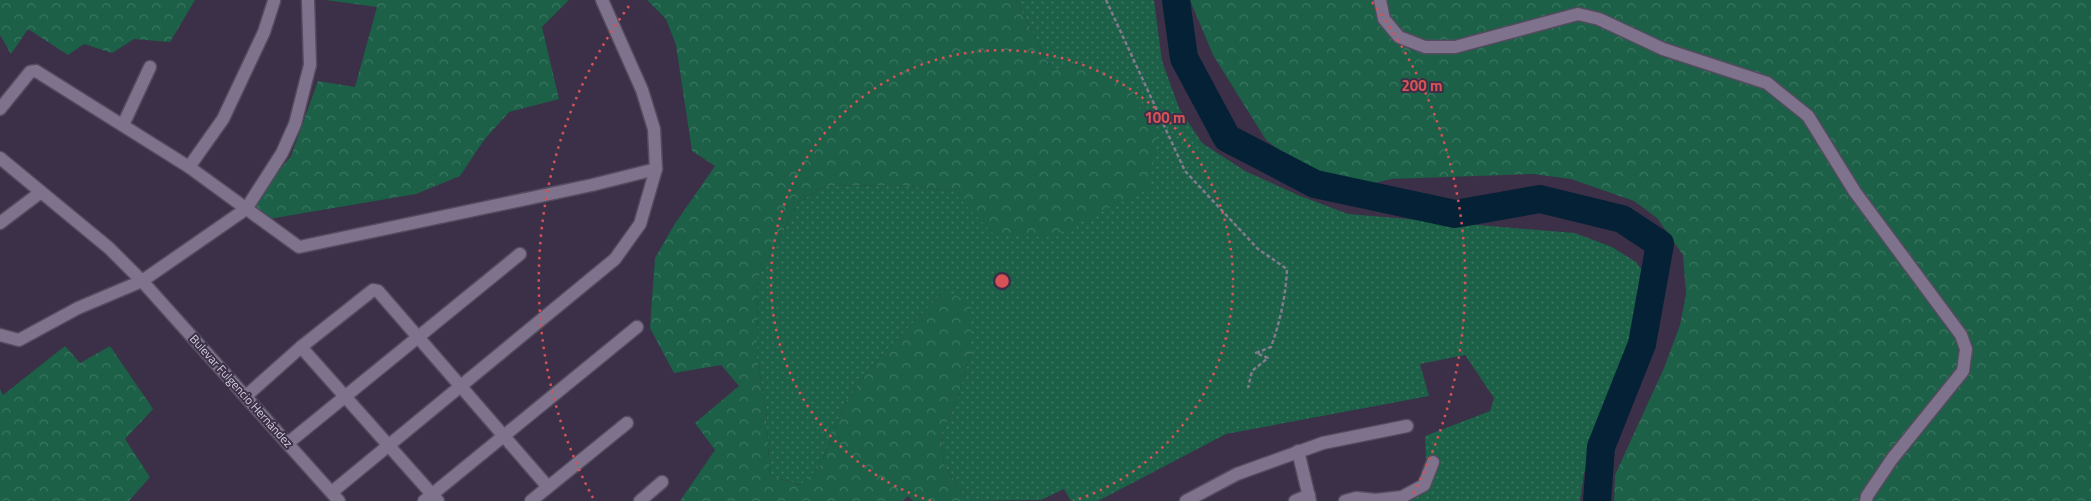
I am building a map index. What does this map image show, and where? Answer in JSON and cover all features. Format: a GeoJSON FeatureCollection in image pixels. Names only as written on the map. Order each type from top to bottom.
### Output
{"type":"FeatureCollection","features":[{"type":"Feature","properties":{"kind":"street"},"geometry":{"type":"LineString","coordinates":[[189,166],[223,119],[264,32],[274,0]]}},
{"type":"Feature","properties":{"kind":"street"},"geometry":{"type":"LineString","coordinates":[[0,335],[19,340],[78,308],[142,281],[246,209],[282,153],[295,124],[310,65],[308,0]]}},
{"type":"Feature","properties":{"kind":"street"},"geometry":{"type":"LineString","coordinates":[[335,497],[389,444],[615,259],[640,224],[656,169],[654,129],[642,90],[602,0]]}},
{"type":"Feature","properties":{"kind":"street"},"geometry":{"type":"LineString","coordinates":[[1380,0],[1384,18],[1399,37],[1425,48],[1455,47],[1578,14],[1599,19],[1663,49],[1767,83],[1808,116],[1855,192],[1961,335],[1966,349],[1963,371],[1892,459],[1867,496],[1866,501]]}},
{"type":"Feature","properties":{"kind":"street"},"geometry":{"type":"LineString","coordinates":[[123,126],[150,67]]}},
{"type":"Feature","properties":{"kind":"street"},"geometry":{"type":"LineString","coordinates":[[0,109],[30,72],[36,71],[189,166],[299,247],[592,186],[656,169]]}},
{"type":"Feature","properties":{"kind":"street","name":"Bulevar Fulgencio Hernández"},"geometry":{"type":"LineString","coordinates":[[0,158],[109,248],[142,281],[335,497]]}},
{"type":"Feature","properties":{"kind":"street"},"geometry":{"type":"LineString","coordinates":[[0,223],[41,192]]}},
{"type":"Feature","properties":{"kind":"street"},"geometry":{"type":"LineString","coordinates":[[288,443],[520,254]]}},
{"type":"Feature","properties":{"kind":"street"},"geometry":{"type":"LineString","coordinates":[[246,396],[301,347],[373,290],[378,291],[505,435],[548,487]]}},
{"type":"Feature","properties":{"kind":"street"},"geometry":{"type":"LineString","coordinates":[[301,347],[389,444],[432,499],[505,435],[637,327]]}},
{"type":"Feature","properties":{"kind":"street"},"geometry":{"type":"LineString","coordinates":[[531,501],[627,423]]}},
{"type":"Feature","properties":{"kind":"street"},"geometry":{"type":"LineString","coordinates":[[1186,501],[1237,474],[1323,443],[1407,426]]}},
{"type":"Feature","properties":{"kind":"street"},"geometry":{"type":"LineString","coordinates":[[1295,501],[1310,498],[1298,452]]}},
{"type":"Feature","properties":{"kind":"street"},"geometry":{"type":"LineString","coordinates":[[1345,501],[1356,498],[1376,500],[1402,497],[1424,485],[1433,462]]}},
{"type":"Feature","properties":{"kind":"street"},"geometry":{"type":"LineString","coordinates":[[640,501],[662,482]]}},
{"type":"Feature","properties":{"kind":"path"},"geometry":{"type":"LineString","coordinates":[[1106,0],[1185,171],[1258,249],[1286,269],[1286,288],[1271,347],[1256,353],[1268,358],[1252,371],[1248,388]]}},
{"type":"Feature","properties":{"kind":"green space"},"geometry":{"type":"Polygon","coordinates":[[[0,0],[195,0],[170,42],[134,39],[112,53],[84,44],[68,55],[28,29],[11,54],[0,35],[0,0]]]}},
{"type":"Feature","properties":{"kind":"green space"},"geometry":{"type":"Polygon","coordinates":[[[326,0],[569,0],[542,27],[559,99],[509,112],[484,140],[460,176],[416,194],[263,220],[251,205],[291,156],[318,81],[355,87],[377,7],[326,0]]]}},
{"type":"Feature","properties":{"kind":"green space"},"geometry":{"type":"Polygon","coordinates":[[[647,0],[1016,0],[1052,70],[1086,63],[1128,89],[1157,132],[1149,189],[1050,237],[994,234],[952,191],[898,185],[826,186],[799,202],[758,278],[757,357],[766,410],[770,476],[800,485],[820,466],[845,403],[874,363],[945,290],[971,303],[971,353],[957,400],[942,433],[944,464],[967,501],[913,501],[908,496],[902,501],[680,501],[715,450],[695,423],[739,386],[721,365],[674,373],[650,328],[655,258],[674,225],[715,166],[692,151],[676,45],[666,19],[647,0]]]}},
{"type":"Feature","properties":{"kind":"green space"},"geometry":{"type":"Polygon","coordinates":[[[1016,0],[1154,0],[1162,61],[1179,108],[1202,143],[1245,171],[1298,195],[1348,214],[1575,233],[1612,247],[1636,262],[1651,282],[1640,326],[1614,403],[1599,444],[1584,473],[1580,501],[1382,501],[1427,487],[1425,436],[1490,411],[1494,398],[1465,355],[1420,364],[1429,396],[1226,434],[1098,501],[1071,501],[1064,489],[1041,500],[967,501],[944,464],[942,433],[957,400],[971,353],[945,290],[874,363],[845,403],[820,466],[801,485],[770,476],[766,410],[757,357],[758,278],[799,202],[826,186],[898,185],[953,191],[994,234],[1086,63],[1052,70],[1016,0]]]}},
{"type":"Feature","properties":{"kind":"green space"},"geometry":{"type":"Polygon","coordinates":[[[1190,0],[2091,0],[2091,501],[1614,501],[1615,475],[1664,368],[1680,325],[1686,294],[1683,255],[1657,218],[1634,201],[1571,179],[1533,174],[1391,179],[1358,187],[1327,186],[1266,140],[1213,55],[1190,0]]]}},
{"type":"Feature","properties":{"kind":"green space"},"geometry":{"type":"Polygon","coordinates":[[[65,346],[80,363],[110,346],[153,409],[125,439],[150,477],[129,501],[0,501],[0,389],[3,395],[65,346]]]}},
{"type":"Feature","properties":{"kind":"waterway"},"geometry":{"type":"LineString","coordinates":[[1176,0],[1184,58],[1227,138],[1315,184],[1455,214],[1540,199],[1622,219],[1660,244],[1642,344],[1601,447],[1597,501]]}}]}
